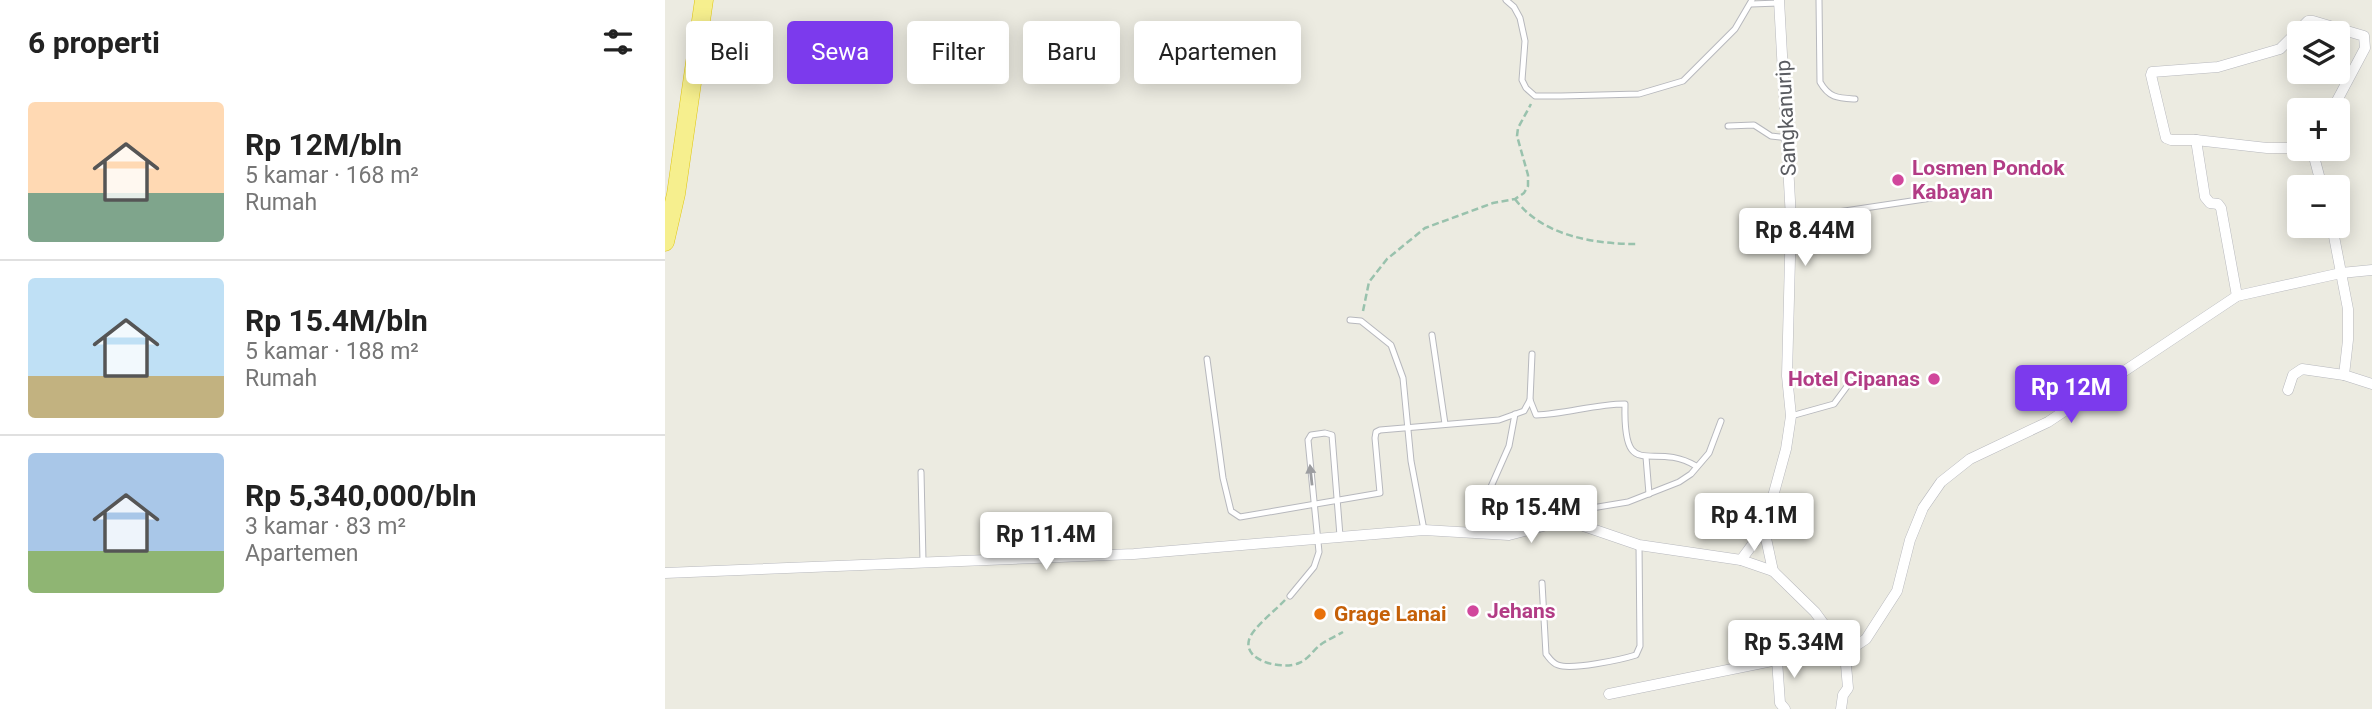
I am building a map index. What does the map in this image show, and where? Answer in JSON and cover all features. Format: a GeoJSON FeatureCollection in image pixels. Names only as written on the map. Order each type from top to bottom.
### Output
{"type":"FeatureCollection","features":[{"type":"Feature","properties":{"kind":"highway"},"geometry":{"type":"LineString","coordinates":[[666,238],[670,193],[704,0]]}},
{"type":"Feature","properties":{"kind":"street","name":"Sangkanurip"},"geometry":{"type":"LineString","coordinates":[[1741,560],[1764,529],[1786,449],[1791,416],[1787,376],[1791,219],[1779,1]]}},
{"type":"Feature","properties":{"kind":"street"},"geometry":{"type":"LineString","coordinates":[[2287,148],[2166,138],[2152,72],[2218,67],[2280,49],[2308,22],[2313,21],[2364,36],[2365,48],[2338,98]]}},
{"type":"Feature","properties":{"kind":"street"},"geometry":{"type":"LineString","coordinates":[[2196,140],[2205,197],[2210,203],[2218,204],[2221,208],[2237,296]]}},
{"type":"Feature","properties":{"kind":"street"},"geometry":{"type":"LineString","coordinates":[[2334,238],[2348,309],[2344,375]]}},
{"type":"Feature","properties":{"kind":"street"},"geometry":{"type":"LineString","coordinates":[[1609,694],[1777,660],[1819,653],[1845,653],[1866,639],[1897,591],[1910,540],[1923,508],[1941,482],[1970,459],[2048,422],[2237,296],[2341,272],[2372,270]]}},
{"type":"Feature","properties":{"kind":"street"},"geometry":{"type":"LineString","coordinates":[[2288,390],[2293,375],[2302,369],[2344,375],[2372,384]]}},
{"type":"Feature","properties":{"kind":"street"},"geometry":{"type":"LineString","coordinates":[[665,573],[1135,554],[1424,530],[1509,535],[1566,520],[1639,545],[1741,560],[1773,572],[1815,612],[1845,653],[1848,688],[1843,695],[1842,709]]}},
{"type":"Feature","properties":{"kind":"street"},"geometry":{"type":"LineString","coordinates":[[1764,529],[1773,572]]}},
{"type":"Feature","properties":{"kind":"street"},"geometry":{"type":"LineString","coordinates":[[1777,660],[1780,703],[1785,709]]}},
{"type":"Feature","properties":{"kind":"lane"},"geometry":{"type":"LineString","coordinates":[[1506,0],[1520,18],[1525,41],[1522,80],[1535,96],[1639,94],[1683,81],[1735,29],[1751,2],[1779,1]]}},
{"type":"Feature","properties":{"kind":"lane"},"geometry":{"type":"LineString","coordinates":[[1819,0],[1820,82],[1833,98],[1855,99]]}},
{"type":"Feature","properties":{"kind":"lane"},"geometry":{"type":"LineString","coordinates":[[1728,125],[1754,125],[1771,136],[1788,138]]}},
{"type":"Feature","properties":{"kind":"lane"},"geometry":{"type":"LineString","coordinates":[[1791,219],[1945,196]]}},
{"type":"Feature","properties":{"kind":"lane"},"geometry":{"type":"LineString","coordinates":[[1350,320],[1361,321],[1391,345],[1403,379],[1413,474],[1424,530]]}},
{"type":"Feature","properties":{"kind":"lane"},"geometry":{"type":"LineString","coordinates":[[1432,335],[1445,424]]}},
{"type":"Feature","properties":{"kind":"lane"},"geometry":{"type":"LineString","coordinates":[[1532,354],[1530,400],[1536,415],[1568,413],[1606,404],[1625,404],[1625,434],[1629,449],[1639,457],[1673,457],[1696,466]]}},
{"type":"Feature","properties":{"kind":"lane"},"geometry":{"type":"LineString","coordinates":[[1207,359],[1223,478],[1231,511],[1240,517],[1380,493],[1376,432],[1380,429],[1499,420],[1524,411],[1530,400]]}},
{"type":"Feature","properties":{"kind":"lane"},"geometry":{"type":"LineString","coordinates":[[1791,416],[1834,404],[1851,381]]}},
{"type":"Feature","properties":{"kind":"lane"},"geometry":{"type":"LineString","coordinates":[[1471,532],[1509,446],[1515,414]]}},
{"type":"Feature","properties":{"kind":"lane"},"geometry":{"type":"LineString","coordinates":[[1566,520],[1586,509],[1628,502],[1679,482],[1691,474],[1709,453],[1721,421]]}},
{"type":"Feature","properties":{"kind":"lane"},"geometry":{"type":"LineString","coordinates":[[1290,596],[1314,568],[1319,552],[1308,440],[1311,435],[1332,435],[1341,536]]}},
{"type":"Feature","properties":{"kind":"lane"},"geometry":{"type":"LineString","coordinates":[[1646,457],[1649,494]]}},
{"type":"Feature","properties":{"kind":"lane"},"geometry":{"type":"LineString","coordinates":[[922,472],[923,561]]}},
{"type":"Feature","properties":{"kind":"lane"},"geometry":{"type":"LineString","coordinates":[[1542,583],[1546,654],[1551,662],[1560,666],[1618,660],[1636,655],[1640,646],[1639,545]]}},
{"type":"Feature","properties":{"kind":"path"},"geometry":{"type":"LineString","coordinates":[[1361,321],[1369,282],[1387,258],[1425,228],[1493,203],[1515,199],[1524,193],[1528,186],[1528,175],[1517,142],[1518,128],[1535,96]]}},
{"type":"Feature","properties":{"kind":"path"},"geometry":{"type":"LineString","coordinates":[[1515,199],[1526,215],[1585,241],[1637,244]]}},
{"type":"Feature","properties":{"kind":"path"},"geometry":{"type":"LineString","coordinates":[[1290,596],[1252,634],[1248,643],[1254,657],[1271,664],[1300,663],[1321,644],[1343,632]]}},
{"type":"Feature","properties":{"kind":"place","name":"Losmen Pondok Kabayan"},"geometry":{"type":"Point","coordinates":[1898,180]}},
{"type":"Feature","properties":{"kind":"place","name":"Hotel Cipanas"},"geometry":{"type":"Point","coordinates":[1934,379]}},
{"type":"Feature","properties":{"kind":"place","name":"Jehans"},"geometry":{"type":"Point","coordinates":[1473,611]}},
{"type":"Feature","properties":{"kind":"place","name":"Grage Lanai"},"geometry":{"type":"Point","coordinates":[1320,614]}}]}
